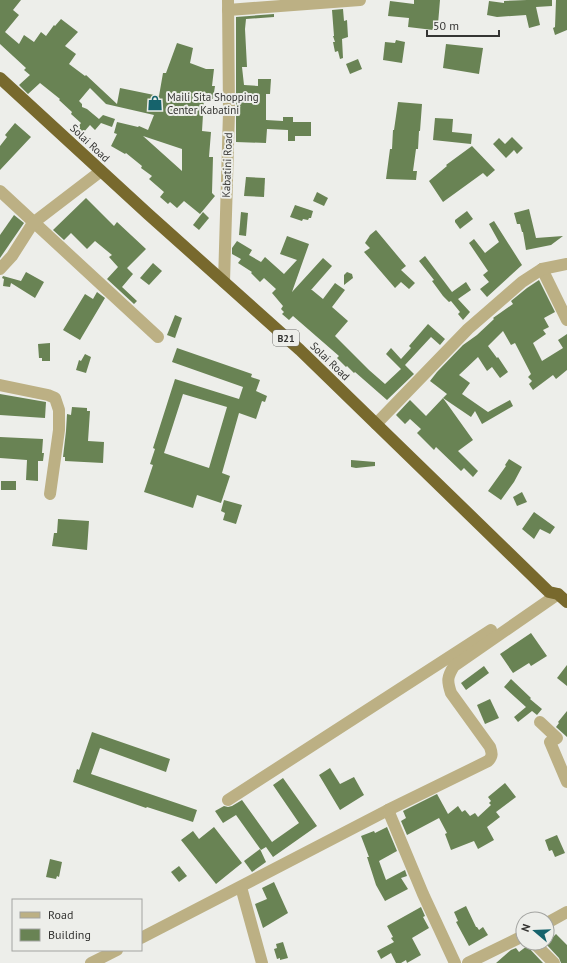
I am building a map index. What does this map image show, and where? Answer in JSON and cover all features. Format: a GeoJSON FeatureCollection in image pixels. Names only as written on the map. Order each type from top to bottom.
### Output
{"type":"FeatureCollection","features":[{"type":"Feature","properties":{"kind":"highway","name":"Solai Road"},"geometry":{"type":"LineString","coordinates":[[0,78],[300,350],[558,596]]}},
{"type":"Feature","properties":{"kind":"street"},"geometry":{"type":"LineString","coordinates":[[228,5],[360,0]]}},
{"type":"Feature","properties":{"kind":"street","name":"Kabatini Road"},"geometry":{"type":"LineString","coordinates":[[224,282],[229,112],[228,5]]}},
{"type":"Feature","properties":{"kind":"street"},"geometry":{"type":"LineString","coordinates":[[0,269],[12,256],[33,223],[101,171]]}},
{"type":"Feature","properties":{"kind":"street"},"geometry":{"type":"LineString","coordinates":[[0,191],[158,337]]}},
{"type":"Feature","properties":{"kind":"street"},"geometry":{"type":"LineString","coordinates":[[376,424],[468,329],[522,282],[542,269],[567,264]]}},
{"type":"Feature","properties":{"kind":"street"},"geometry":{"type":"LineString","coordinates":[[542,269],[567,320]]}},
{"type":"Feature","properties":{"kind":"street"},"geometry":{"type":"LineString","coordinates":[[0,385],[48,395],[55,398],[60,410],[59,430],[50,494]]}},
{"type":"Feature","properties":{"kind":"street"},"geometry":{"type":"LineString","coordinates":[[228,800],[558,596]]}},
{"type":"Feature","properties":{"kind":"street"},"geometry":{"type":"LineString","coordinates":[[142,937],[388,810],[488,761],[491,758],[492,753],[490,747],[451,693],[448,684],[449,675],[454,666],[558,596]]}},
{"type":"Feature","properties":{"kind":"street"},"geometry":{"type":"LineString","coordinates":[[540,722],[558,738],[550,742],[567,782]]}},
{"type":"Feature","properties":{"kind":"street"},"geometry":{"type":"LineString","coordinates":[[388,810],[422,894],[455,963]]}},
{"type":"Feature","properties":{"kind":"street"},"geometry":{"type":"LineString","coordinates":[[241,887],[262,963]]}},
{"type":"Feature","properties":{"kind":"street"},"geometry":{"type":"LineString","coordinates":[[555,919],[567,912]]}},
{"type":"Feature","properties":{"kind":"street"},"geometry":{"type":"LineString","coordinates":[[468,963],[515,940]]}},
{"type":"Feature","properties":{"kind":"street"},"geometry":{"type":"LineString","coordinates":[[92,963],[115,951]]}},
{"type":"Feature","properties":{"kind":"street"},"geometry":{"type":"LineString","coordinates":[[542,951],[554,963]]}},
{"type":"Feature","properties":{"kind":"building"},"geometry":{"type":"Polygon","coordinates":[[[0,0],[21,0],[13,10],[19,15],[5,32],[19,44],[24,35],[34,42],[41,32],[46,36],[54,25],[55,26],[61,19],[78,32],[65,46],[76,54],[69,64],[85,76],[86,75],[117,104],[120,88],[159,96],[163,73],[166,73],[177,43],[193,48],[190,63],[206,69],[214,69],[212,86],[215,86],[213,99],[204,98],[202,131],[211,132],[209,157],[213,157],[212,193],[215,196],[200,214],[184,201],[177,208],[170,202],[168,204],[160,197],[164,192],[149,179],[152,176],[141,168],[142,166],[126,153],[125,154],[111,146],[117,134],[114,133],[117,122],[139,126],[148,130],[154,115],[106,104],[90,88],[79,101],[82,104],[82,107],[87,109],[99,119],[103,115],[115,119],[112,127],[101,123],[95,130],[90,125],[83,133],[78,127],[81,123],[71,114],[72,112],[59,100],[60,99],[40,83],[28,94],[19,85],[30,75],[24,70],[26,68],[0,44],[0,0]],[[143,136],[182,171],[182,149],[143,136]]]}},
{"type":"Feature","properties":{"kind":"building"},"geometry":{"type":"Polygon","coordinates":[[[414,0],[440,0],[438,24],[434,23],[433,30],[408,27],[409,18],[388,16],[390,1],[414,4],[414,0]]]}},
{"type":"Feature","properties":{"kind":"building"},"geometry":{"type":"Polygon","coordinates":[[[552,0],[552,6],[536,7],[540,25],[529,28],[526,15],[497,17],[487,15],[489,1],[504,3],[504,1],[552,0]]]}},
{"type":"Feature","properties":{"kind":"building"},"geometry":{"type":"Polygon","coordinates":[[[556,0],[567,0],[567,30],[555,35],[553,28],[555,27],[556,0]]]}},
{"type":"Feature","properties":{"kind":"building"},"geometry":{"type":"Polygon","coordinates":[[[343,9],[344,21],[347,20],[348,37],[342,39],[343,58],[340,59],[338,51],[335,52],[333,42],[335,42],[333,36],[332,10],[343,9]]]}},
{"type":"Feature","properties":{"kind":"building"},"geometry":{"type":"Polygon","coordinates":[[[274,14],[274,17],[246,19],[245,29],[247,67],[242,67],[244,85],[258,86],[258,79],[271,79],[270,94],[266,94],[266,120],[283,121],[283,117],[293,117],[293,122],[311,122],[311,136],[295,136],[295,141],[288,141],[288,130],[267,129],[266,143],[236,142],[236,17],[274,14]]]}},
{"type":"Feature","properties":{"kind":"building"},"geometry":{"type":"Polygon","coordinates":[[[396,40],[405,42],[402,63],[383,60],[385,42],[395,43],[396,40]]]}},
{"type":"Feature","properties":{"kind":"building"},"geometry":{"type":"Polygon","coordinates":[[[446,44],[483,48],[479,74],[443,68],[446,44]]]}},
{"type":"Feature","properties":{"kind":"building"},"geometry":{"type":"Polygon","coordinates":[[[358,59],[362,69],[350,74],[346,64],[358,59]]]}},
{"type":"Feature","properties":{"kind":"building"},"geometry":{"type":"Polygon","coordinates":[[[398,102],[422,104],[418,149],[416,149],[413,171],[417,171],[416,180],[386,179],[390,149],[392,149],[393,130],[398,102]]]}},
{"type":"Feature","properties":{"kind":"building"},"geometry":{"type":"Polygon","coordinates":[[[435,118],[453,119],[452,132],[472,134],[471,144],[433,140],[435,118]]]}},
{"type":"Feature","properties":{"kind":"building"},"geometry":{"type":"Polygon","coordinates":[[[15,123],[31,137],[0,170],[0,146],[7,137],[5,135],[15,123]]]}},
{"type":"Feature","properties":{"kind":"building"},"geometry":{"type":"Polygon","coordinates":[[[512,137],[523,148],[517,154],[514,150],[506,158],[493,144],[499,138],[505,144],[512,137]]]}},
{"type":"Feature","properties":{"kind":"building"},"geometry":{"type":"Polygon","coordinates":[[[472,146],[495,170],[487,177],[483,173],[443,202],[429,181],[447,166],[446,165],[472,146]]]}},
{"type":"Feature","properties":{"kind":"building"},"geometry":{"type":"Polygon","coordinates":[[[246,177],[265,178],[264,197],[244,196],[246,177]]]}},
{"type":"Feature","properties":{"kind":"building"},"geometry":{"type":"Polygon","coordinates":[[[317,192],[328,198],[324,206],[313,201],[317,192]]]}},
{"type":"Feature","properties":{"kind":"building"},"geometry":{"type":"Polygon","coordinates":[[[86,198],[114,226],[117,222],[146,249],[127,268],[133,274],[122,287],[137,301],[134,304],[107,279],[118,267],[109,257],[112,255],[95,241],[87,249],[71,233],[64,240],[53,230],[86,198]]]}},
{"type":"Feature","properties":{"kind":"building"},"geometry":{"type":"Polygon","coordinates":[[[295,205],[313,211],[311,218],[308,220],[303,219],[302,221],[290,217],[295,205]]]}},
{"type":"Feature","properties":{"kind":"building"},"geometry":{"type":"Polygon","coordinates":[[[529,209],[536,238],[563,236],[551,245],[526,250],[523,232],[520,224],[517,224],[514,213],[529,209]]]}},
{"type":"Feature","properties":{"kind":"building"},"geometry":{"type":"Polygon","coordinates":[[[467,211],[473,219],[460,229],[455,220],[467,211]]]}},
{"type":"Feature","properties":{"kind":"building"},"geometry":{"type":"Polygon","coordinates":[[[203,212],[209,218],[199,230],[193,225],[203,212]]]}},
{"type":"Feature","properties":{"kind":"building"},"geometry":{"type":"Polygon","coordinates":[[[241,212],[248,213],[246,236],[239,235],[241,212]]]}},
{"type":"Feature","properties":{"kind":"building"},"geometry":{"type":"Polygon","coordinates":[[[14,215],[24,223],[0,258],[0,235],[14,215]]]}},
{"type":"Feature","properties":{"kind":"building"},"geometry":{"type":"Polygon","coordinates":[[[494,221],[522,265],[487,297],[480,289],[489,282],[483,275],[488,271],[469,243],[474,239],[485,253],[499,242],[489,224],[494,221]]]}},
{"type":"Feature","properties":{"kind":"building"},"geometry":{"type":"Polygon","coordinates":[[[376,230],[406,266],[401,270],[415,283],[409,289],[401,282],[395,288],[364,252],[370,248],[365,243],[370,235],[376,230]]]}},
{"type":"Feature","properties":{"kind":"building"},"geometry":{"type":"Polygon","coordinates":[[[287,236],[309,244],[292,292],[323,258],[332,266],[311,290],[323,299],[335,283],[345,290],[332,307],[348,321],[335,336],[385,384],[401,369],[386,354],[391,348],[401,359],[411,348],[409,346],[428,324],[445,339],[440,345],[431,337],[405,365],[414,374],[387,400],[355,372],[354,373],[347,366],[346,367],[337,358],[339,356],[293,316],[289,320],[282,314],[284,312],[281,309],[283,306],[272,293],[276,289],[264,278],[260,282],[251,273],[252,272],[238,263],[241,259],[232,254],[232,248],[237,241],[252,250],[249,255],[261,262],[265,257],[284,274],[297,260],[280,254],[287,236]]]}},
{"type":"Feature","properties":{"kind":"building"},"geometry":{"type":"Polygon","coordinates":[[[425,256],[452,292],[466,282],[471,290],[458,299],[470,312],[463,320],[458,314],[460,312],[451,301],[449,302],[443,296],[432,281],[434,280],[419,261],[425,256]]]}},
{"type":"Feature","properties":{"kind":"building"},"geometry":{"type":"Polygon","coordinates":[[[153,263],[162,271],[149,285],[140,278],[153,263]]]}},
{"type":"Feature","properties":{"kind":"building"},"geometry":{"type":"Polygon","coordinates":[[[26,272],[44,282],[35,298],[11,283],[10,287],[3,286],[3,276],[21,281],[26,272]]]}},
{"type":"Feature","properties":{"kind":"building"},"geometry":{"type":"Polygon","coordinates":[[[347,272],[352,274],[353,278],[344,285],[344,275],[347,272]]]}},
{"type":"Feature","properties":{"kind":"building"},"geometry":{"type":"Polygon","coordinates":[[[539,280],[555,312],[544,318],[549,327],[543,330],[546,334],[533,343],[542,361],[563,348],[558,340],[567,334],[567,370],[556,379],[553,375],[533,390],[529,384],[532,381],[528,377],[531,374],[515,343],[511,345],[503,331],[488,346],[497,358],[498,357],[508,372],[500,378],[492,367],[487,371],[478,357],[459,375],[470,383],[462,394],[488,412],[510,400],[513,406],[482,424],[475,411],[471,417],[443,398],[447,394],[430,381],[463,345],[477,335],[494,319],[493,318],[513,304],[511,301],[539,280]]]}},
{"type":"Feature","properties":{"kind":"building"},"geometry":{"type":"Polygon","coordinates":[[[97,292],[105,298],[80,340],[63,330],[85,294],[93,299],[97,292]]]}},
{"type":"Feature","properties":{"kind":"building"},"geometry":{"type":"Polygon","coordinates":[[[175,315],[182,318],[175,338],[167,335],[175,315]]]}},
{"type":"Feature","properties":{"kind":"building"},"geometry":{"type":"Polygon","coordinates":[[[50,343],[50,361],[42,361],[42,358],[39,358],[38,344],[50,343]]]}},
{"type":"Feature","properties":{"kind":"building"},"geometry":{"type":"Polygon","coordinates":[[[177,348],[252,374],[251,377],[260,380],[256,391],[267,396],[265,402],[262,401],[256,419],[239,413],[222,473],[230,476],[221,503],[197,495],[193,508],[144,492],[153,465],[150,464],[155,449],[153,448],[175,379],[239,399],[243,387],[172,362],[177,348]],[[183,394],[164,453],[209,468],[227,407],[183,394]]]}},
{"type":"Feature","properties":{"kind":"building"},"geometry":{"type":"Polygon","coordinates":[[[85,354],[91,357],[86,373],[76,370],[79,360],[81,361],[85,354]]]}},
{"type":"Feature","properties":{"kind":"building"},"geometry":{"type":"Polygon","coordinates":[[[0,394],[46,402],[45,418],[0,415],[0,394]]]}},
{"type":"Feature","properties":{"kind":"building"},"geometry":{"type":"Polygon","coordinates":[[[443,398],[473,440],[458,451],[478,471],[473,477],[464,468],[461,471],[436,447],[434,450],[417,433],[421,429],[410,419],[405,424],[396,415],[410,400],[426,416],[443,398]]]}},
{"type":"Feature","properties":{"kind":"building"},"geometry":{"type":"Polygon","coordinates":[[[72,407],[87,408],[87,411],[90,411],[88,441],[104,442],[103,463],[65,461],[65,457],[63,457],[67,414],[71,415],[72,407]]]}},
{"type":"Feature","properties":{"kind":"building"},"geometry":{"type":"Polygon","coordinates":[[[0,437],[43,439],[42,453],[44,453],[43,461],[38,461],[38,481],[26,480],[27,460],[0,458],[0,437]]]}},
{"type":"Feature","properties":{"kind":"building"},"geometry":{"type":"Polygon","coordinates":[[[509,459],[522,467],[514,482],[501,500],[488,491],[506,466],[505,465],[509,459]]]}},
{"type":"Feature","properties":{"kind":"building"},"geometry":{"type":"Polygon","coordinates":[[[351,460],[375,462],[375,466],[356,468],[351,467],[351,460]]]}},
{"type":"Feature","properties":{"kind":"building"},"geometry":{"type":"Polygon","coordinates":[[[1,481],[16,481],[16,490],[1,490],[1,481]]]}},
{"type":"Feature","properties":{"kind":"building"},"geometry":{"type":"Polygon","coordinates":[[[522,492],[527,502],[517,506],[513,497],[522,492]]]}},
{"type":"Feature","properties":{"kind":"building"},"geometry":{"type":"Polygon","coordinates":[[[224,500],[242,505],[236,524],[223,520],[225,513],[221,511],[224,500]]]}},
{"type":"Feature","properties":{"kind":"building"},"geometry":{"type":"Polygon","coordinates":[[[534,512],[555,527],[550,534],[540,529],[534,539],[522,529],[534,512]]]}},
{"type":"Feature","properties":{"kind":"building"},"geometry":{"type":"Polygon","coordinates":[[[58,519],[89,521],[87,550],[52,546],[54,533],[57,533],[58,519]]]}},
{"type":"Feature","properties":{"kind":"building"},"geometry":{"type":"Polygon","coordinates":[[[531,633],[547,656],[531,666],[529,663],[513,673],[500,654],[531,633]]]}},
{"type":"Feature","properties":{"kind":"building"},"geometry":{"type":"Polygon","coordinates":[[[567,665],[567,686],[557,678],[567,665]]]}},
{"type":"Feature","properties":{"kind":"building"},"geometry":{"type":"Polygon","coordinates":[[[484,666],[489,673],[466,690],[461,683],[484,666]]]}},
{"type":"Feature","properties":{"kind":"building"},"geometry":{"type":"Polygon","coordinates":[[[511,679],[542,709],[537,715],[532,711],[518,722],[514,717],[526,707],[504,687],[511,679]]]}},
{"type":"Feature","properties":{"kind":"building"},"geometry":{"type":"Polygon","coordinates":[[[490,699],[499,718],[485,724],[477,705],[490,699]]]}},
{"type":"Feature","properties":{"kind":"building"},"geometry":{"type":"Polygon","coordinates":[[[567,711],[567,737],[556,727],[567,711]]]}},
{"type":"Feature","properties":{"kind":"building"},"geometry":{"type":"Polygon","coordinates":[[[92,732],[170,759],[166,772],[100,748],[91,774],[197,810],[193,822],[147,807],[146,808],[73,782],[77,769],[79,770],[92,732]]]}},
{"type":"Feature","properties":{"kind":"building"},"geometry":{"type":"Polygon","coordinates":[[[330,768],[340,784],[354,777],[364,795],[340,810],[319,775],[330,768]]]}},
{"type":"Feature","properties":{"kind":"building"},"geometry":{"type":"Polygon","coordinates":[[[283,778],[317,826],[273,857],[266,847],[261,850],[236,815],[223,823],[215,811],[224,806],[232,806],[242,800],[272,842],[299,823],[273,785],[283,778]]]}},
{"type":"Feature","properties":{"kind":"building"},"geometry":{"type":"Polygon","coordinates":[[[505,783],[516,797],[496,812],[500,817],[487,827],[494,840],[478,849],[474,841],[451,850],[445,834],[447,833],[439,818],[407,835],[401,821],[406,818],[403,811],[437,794],[448,814],[458,806],[462,812],[465,810],[470,816],[475,813],[478,817],[491,805],[489,803],[491,801],[488,797],[505,783]]]}},
{"type":"Feature","properties":{"kind":"building"},"geometry":{"type":"Polygon","coordinates":[[[214,827],[242,863],[216,884],[181,840],[193,831],[199,839],[214,827]]]}},
{"type":"Feature","properties":{"kind":"building"},"geometry":{"type":"Polygon","coordinates":[[[387,827],[397,851],[379,861],[386,880],[405,870],[407,876],[401,878],[408,889],[385,901],[376,885],[367,857],[369,857],[361,836],[374,831],[375,833],[387,827]]]}},
{"type":"Feature","properties":{"kind":"building"},"geometry":{"type":"Polygon","coordinates":[[[557,835],[565,853],[555,857],[552,850],[549,851],[545,840],[557,835]]]}},
{"type":"Feature","properties":{"kind":"building"},"geometry":{"type":"Polygon","coordinates":[[[260,849],[266,862],[252,872],[244,861],[260,849]]]}},
{"type":"Feature","properties":{"kind":"building"},"geometry":{"type":"Polygon","coordinates":[[[50,859],[62,862],[59,877],[57,876],[56,879],[46,877],[50,859]]]}},
{"type":"Feature","properties":{"kind":"building"},"geometry":{"type":"Polygon","coordinates":[[[179,866],[187,876],[179,882],[171,872],[179,866]]]}},
{"type":"Feature","properties":{"kind":"building"},"geometry":{"type":"Polygon","coordinates":[[[274,882],[288,913],[263,928],[255,904],[267,899],[262,888],[274,882]]]}},
{"type":"Feature","properties":{"kind":"building"},"geometry":{"type":"Polygon","coordinates":[[[466,906],[476,927],[479,930],[483,927],[488,935],[469,946],[456,922],[458,921],[454,912],[466,906]]]}},
{"type":"Feature","properties":{"kind":"building"},"geometry":{"type":"Polygon","coordinates":[[[421,907],[425,916],[423,917],[429,928],[412,938],[421,955],[407,963],[406,960],[401,963],[396,963],[391,953],[381,959],[377,951],[394,942],[387,926],[421,907]]]}},
{"type":"Feature","properties":{"kind":"building"},"geometry":{"type":"Polygon","coordinates":[[[556,934],[567,945],[567,963],[561,963],[559,958],[552,951],[555,951],[556,934]]]}},
{"type":"Feature","properties":{"kind":"building"},"geometry":{"type":"Polygon","coordinates":[[[283,942],[288,958],[280,960],[280,958],[277,959],[274,949],[277,948],[276,944],[283,942]]]}},
{"type":"Feature","properties":{"kind":"building"},"geometry":{"type":"Polygon","coordinates":[[[515,948],[515,951],[532,951],[543,963],[496,963],[511,950],[515,948]]]}},
{"type":"Feature","properties":{"kind":"place","name":"Maili Sita Shopping Center Kabatini"},"geometry":{"type":"Point","coordinates":[155,103]}}]}
